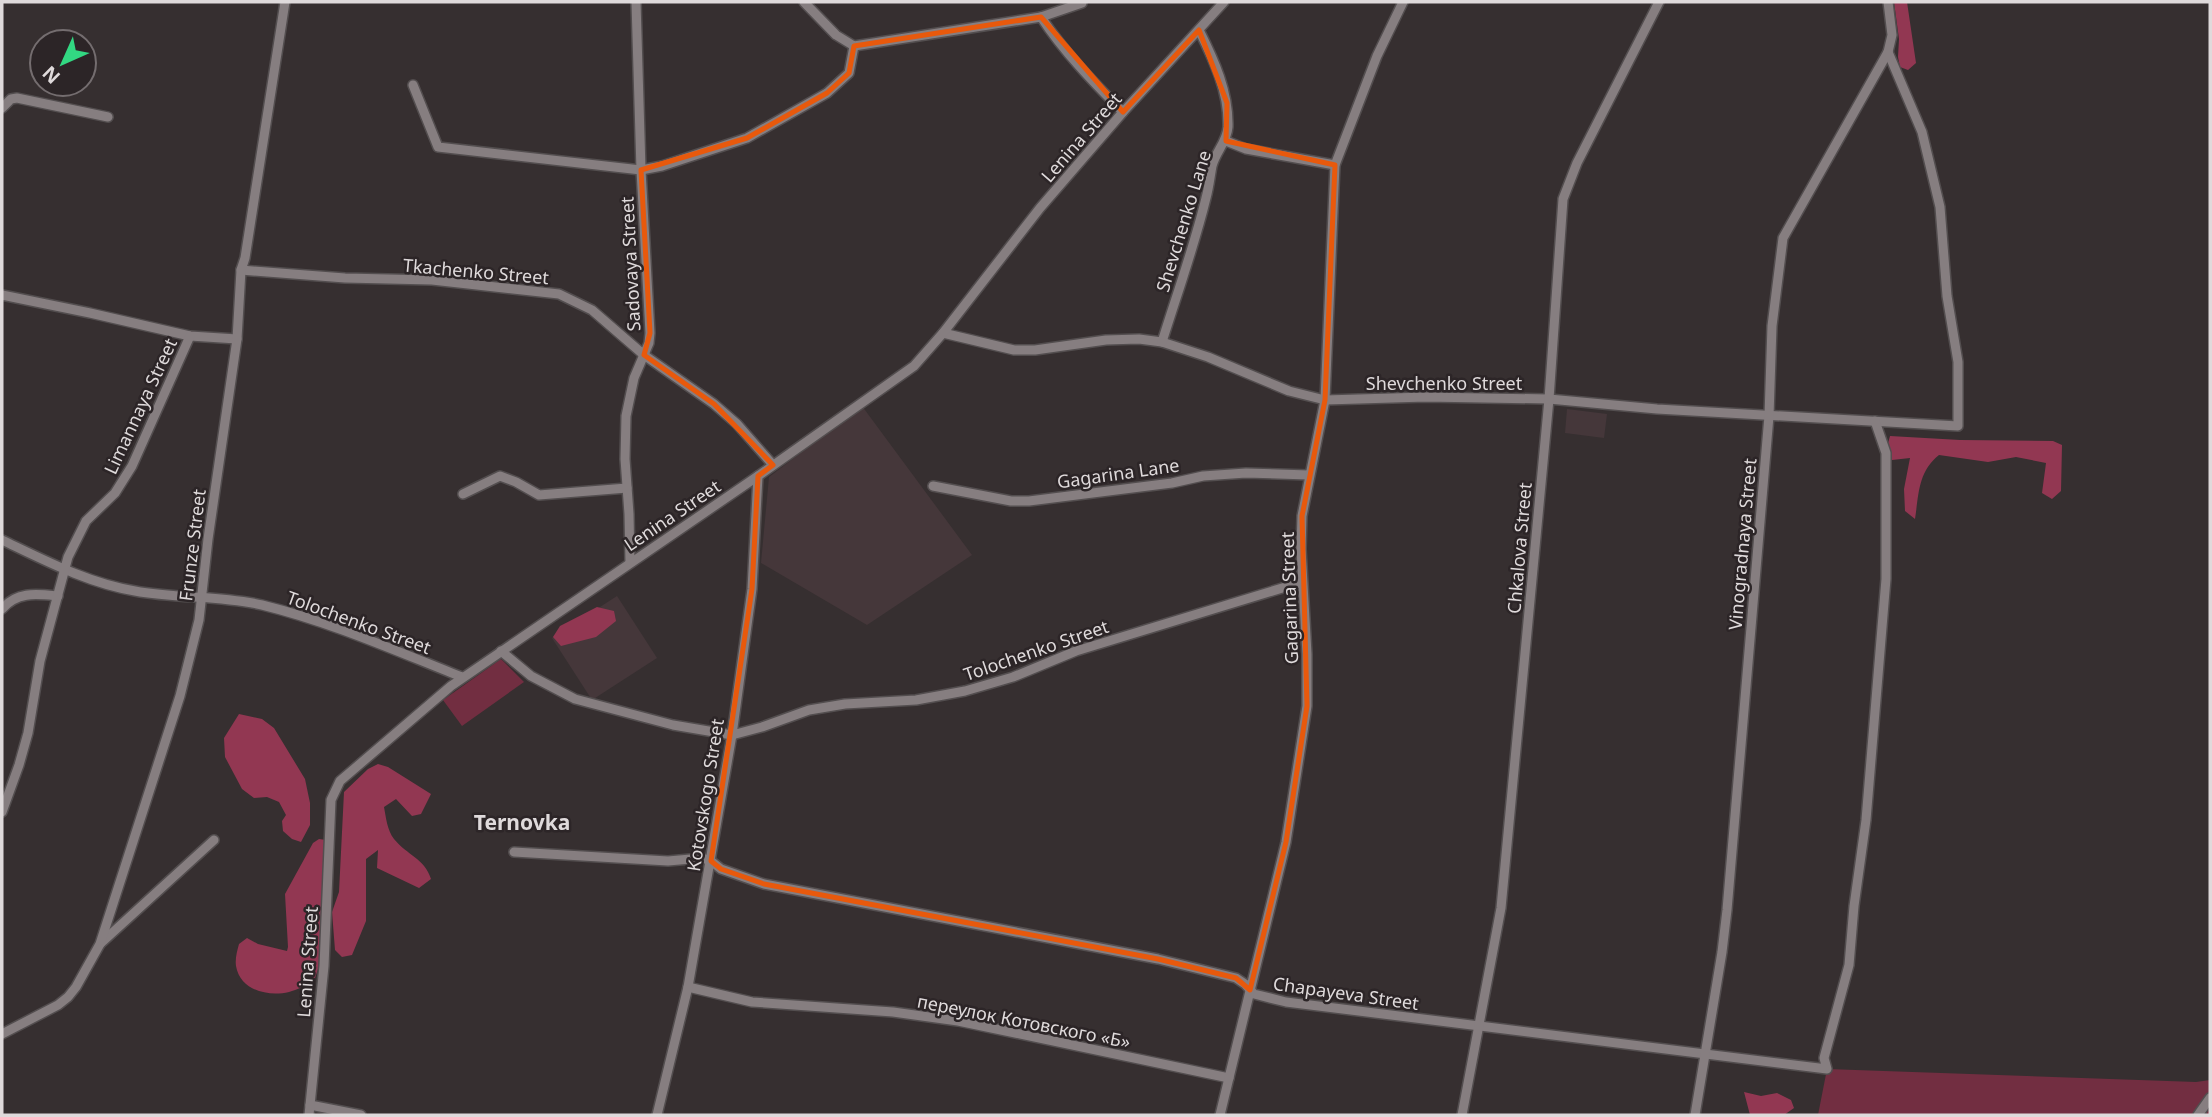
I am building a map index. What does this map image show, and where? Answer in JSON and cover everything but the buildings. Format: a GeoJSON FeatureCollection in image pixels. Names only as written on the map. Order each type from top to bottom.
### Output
{"type":"FeatureCollection","features":[{"type":"Feature","properties":{"kind":"street","name":"Frunze Street"},"geometry":{"type":"LineString","coordinates":[[2,1034],[68,997],[100,944],[180,696],[199,620],[237,338],[241,270],[285,2]]}},
{"type":"Feature","properties":{"kind":"street","name":"Sadovaya Street"},"geometry":{"type":"LineString","coordinates":[[630,563],[625,459],[626,416],[634,378],[649,343],[650,333],[641,170],[636,2]]}},
{"type":"Feature","properties":{"kind":"street"},"geometry":{"type":"LineString","coordinates":[[804,2],[836,35],[854,46],[1041,17],[1082,3]]}},
{"type":"Feature","properties":{"kind":"street","name":"Lenina Street"},"geometry":{"type":"LineString","coordinates":[[309,1115],[324,966],[333,793],[340,781],[462,677],[758,476],[914,366],[1040,208],[1224,2]]}},
{"type":"Feature","properties":{"kind":"street","name":"Gagarina Street"},"geometry":{"type":"LineString","coordinates":[[1220,1115],[1286,842],[1307,706],[1302,516],[1325,400],[1335,165],[1377,56],[1403,2]]}},
{"type":"Feature","properties":{"kind":"street","name":"Chkalova Street"},"geometry":{"type":"LineString","coordinates":[[1462,1115],[1501,908],[1549,399],[1563,199],[1577,163],[1659,2]]}},
{"type":"Feature","properties":{"kind":"street","name":"Vinogradnaya Street"},"geometry":{"type":"LineString","coordinates":[[1695,1115],[1723,942],[1769,416],[1772,326],[1783,238],[1888,52],[1892,35],[1888,2]]}},
{"type":"Feature","properties":{"kind":"street"},"geometry":{"type":"LineString","coordinates":[[1041,17],[1080,68],[1123,112]]}},
{"type":"Feature","properties":{"kind":"street","name":"Shevchenko Lane"},"geometry":{"type":"LineString","coordinates":[[1162,342],[1207,196],[1213,163],[1218,150],[1226,141],[1227,103],[1220,78],[1199,30]]}},
{"type":"Feature","properties":{"kind":"street"},"geometry":{"type":"LineString","coordinates":[[413,85],[438,147],[641,170],[663,166],[747,138],[827,93],[849,73],[854,46]]}},
{"type":"Feature","properties":{"kind":"street"},"geometry":{"type":"LineString","coordinates":[[1878,70],[1895,67],[1888,52]]}},
{"type":"Feature","properties":{"kind":"street","name":"Shevchenko Street"},"geometry":{"type":"LineString","coordinates":[[943,332],[1014,350],[1035,350],[1106,340],[1162,342],[1208,357],[1289,391],[1325,400],[1426,397],[1549,399],[1657,410],[1958,426],[1958,362],[1947,296],[1940,206],[1922,132],[1895,67]]}},
{"type":"Feature","properties":{"kind":"street"},"geometry":{"type":"LineString","coordinates":[[3,105],[17,98],[108,117]]}},
{"type":"Feature","properties":{"kind":"street"},"geometry":{"type":"LineString","coordinates":[[1226,141],[1246,149],[1335,165]]}},
{"type":"Feature","properties":{"kind":"street","name":"Tkachenko Street"},"geometry":{"type":"LineString","coordinates":[[241,270],[432,281],[559,294],[592,310],[644,355],[714,404],[737,424],[773,465]]}},
{"type":"Feature","properties":{"kind":"street"},"geometry":{"type":"LineString","coordinates":[[2,295],[190,336],[237,338]]}},
{"type":"Feature","properties":{"kind":"street","name":"Limannaya Street"},"geometry":{"type":"LineString","coordinates":[[2,812],[28,733],[40,662],[64,569],[86,521],[115,493],[132,466],[190,336]]}},
{"type":"Feature","properties":{"kind":"street","name":"Chapayeva Street"},"geometry":{"type":"LineString","coordinates":[[711,861],[720,869],[764,884],[1158,959],[1236,978],[1260,997],[1286,1002],[1826,1069],[1824,1058],[1849,965],[1866,820],[1886,579],[1886,453],[1875,421]]}},
{"type":"Feature","properties":{"kind":"street","name":"Gagarina Lane"},"geometry":{"type":"LineString","coordinates":[[933,486],[1011,501],[1029,501],[1172,483],[1203,476],[1246,473],[1309,475]]}},
{"type":"Feature","properties":{"kind":"street"},"geometry":{"type":"LineString","coordinates":[[463,494],[500,476],[539,495],[627,488]]}},
{"type":"Feature","properties":{"kind":"street","name":"Kotovskogo Street"},"geometry":{"type":"LineString","coordinates":[[657,1115],[688,987],[732,735],[752,589],[758,476]]}},
{"type":"Feature","properties":{"kind":"street","name":"Tolochenko Street"},"geometry":{"type":"LineString","coordinates":[[2,540],[93,582],[137,592],[229,598],[305,617],[462,677]]}},
{"type":"Feature","properties":{"kind":"street","name":"Tolochenko Street"},"geometry":{"type":"LineString","coordinates":[[501,651],[531,676],[575,699],[673,725],[732,735],[809,710],[845,704],[916,700],[965,691],[1013,677],[1076,651],[1302,582]]}},
{"type":"Feature","properties":{"kind":"street"},"geometry":{"type":"LineString","coordinates":[[2,608],[22,594],[58,596]]}},
{"type":"Feature","properties":{"kind":"street"},"geometry":{"type":"LineString","coordinates":[[100,944],[214,840]]}},
{"type":"Feature","properties":{"kind":"street"},"geometry":{"type":"LineString","coordinates":[[513,852],[668,861],[702,858],[711,861]]}},
{"type":"Feature","properties":{"kind":"street","name":"переулок Котовского «Б»"},"geometry":{"type":"LineString","coordinates":[[688,987],[752,1002],[893,1012],[958,1021],[1229,1078]]}},
{"type":"Feature","properties":{"kind":"street"},"geometry":{"type":"LineString","coordinates":[[2198,1115],[2210,1098]]}},
{"type":"Feature","properties":{"kind":"street"},"geometry":{"type":"LineString","coordinates":[[310,1105],[361,1115]]}},
{"type":"Feature","properties":{"kind":"highlighted area"},"geometry":{"type":"Polygon","coordinates":[[[1041,17],[1123,112],[1199,30],[1227,103],[1226,141],[1335,165],[1325,400],[1302,516],[1307,706],[1286,842],[1250,990],[1236,978],[1158,959],[764,884],[721,869],[711,861],[752,589],[758,476],[773,465],[714,404],[644,355],[650,333],[641,170],[747,138],[827,93],[849,73],[854,46],[1041,17]]]}},
{"type":"Feature","properties":{"kind":"shaded area"},"geometry":{"type":"Polygon","coordinates":[[[1894,2],[1907,2],[1916,63],[1908,70],[1900,67],[1894,2]]]}},
{"type":"Feature","properties":{"kind":"shaded area"},"geometry":{"type":"Polygon","coordinates":[[[862,406],[972,555],[867,625],[761,563],[769,477],[862,406]]]}},
{"type":"Feature","properties":{"kind":"shaded area"},"geometry":{"type":"Polygon","coordinates":[[[1567,409],[1607,414],[1604,438],[1565,433],[1567,409]]]}},
{"type":"Feature","properties":{"kind":"shaded area"},"geometry":{"type":"Polygon","coordinates":[[[1890,436],[2053,441],[2062,445],[2061,491],[2052,499],[2042,493],[2046,463],[2016,457],[1988,462],[1939,455],[1923,476],[1915,519],[1905,511],[1904,489],[1910,458],[1892,460],[1887,447],[1890,436]]]}},
{"type":"Feature","properties":{"kind":"shaded area"},"geometry":{"type":"Polygon","coordinates":[[[617,596],[657,658],[592,700],[552,638],[617,596]]]}},
{"type":"Feature","properties":{"kind":"shaded area"},"geometry":{"type":"Polygon","coordinates":[[[597,607],[614,611],[616,621],[596,637],[561,646],[553,637],[560,626],[597,607]]]}},
{"type":"Feature","properties":{"kind":"shaded area"},"geometry":{"type":"Polygon","coordinates":[[[501,659],[524,682],[462,726],[443,700],[501,659]]]}},
{"type":"Feature","properties":{"kind":"shaded area"},"geometry":{"type":"Polygon","coordinates":[[[239,714],[262,719],[274,728],[305,779],[310,803],[310,825],[301,842],[292,839],[283,831],[282,821],[286,815],[279,802],[267,797],[254,798],[242,789],[225,757],[224,738],[239,714]]]}},
{"type":"Feature","properties":{"kind":"shaded area"},"geometry":{"type":"Polygon","coordinates":[[[378,764],[388,767],[431,794],[421,814],[412,816],[396,799],[384,807],[392,835],[425,867],[431,879],[419,888],[377,868],[378,850],[366,859],[366,921],[352,955],[342,957],[335,950],[332,912],[339,892],[344,792],[368,769],[378,764]]]}},
{"type":"Feature","properties":{"kind":"shaded area"},"geometry":{"type":"Polygon","coordinates":[[[319,839],[326,840],[319,966],[314,981],[289,992],[256,990],[243,981],[236,966],[239,944],[247,938],[258,944],[287,951],[285,894],[313,843],[319,839]]]}},
{"type":"Feature","properties":{"kind":"shaded area"},"geometry":{"type":"Polygon","coordinates":[[[1827,1069],[2196,1082],[2210,1080],[2210,1115],[1818,1115],[1827,1069]]]}},
{"type":"Feature","properties":{"kind":"shaded area"},"geometry":{"type":"Polygon","coordinates":[[[1744,1092],[1761,1096],[1777,1093],[1791,1100],[1794,1108],[1784,1115],[1750,1115],[1744,1092]]]}},
{"type":"Feature","properties":{"kind":"district","name":"Ternovka"},"geometry":{"type":"Point","coordinates":[522,822]}}]}
